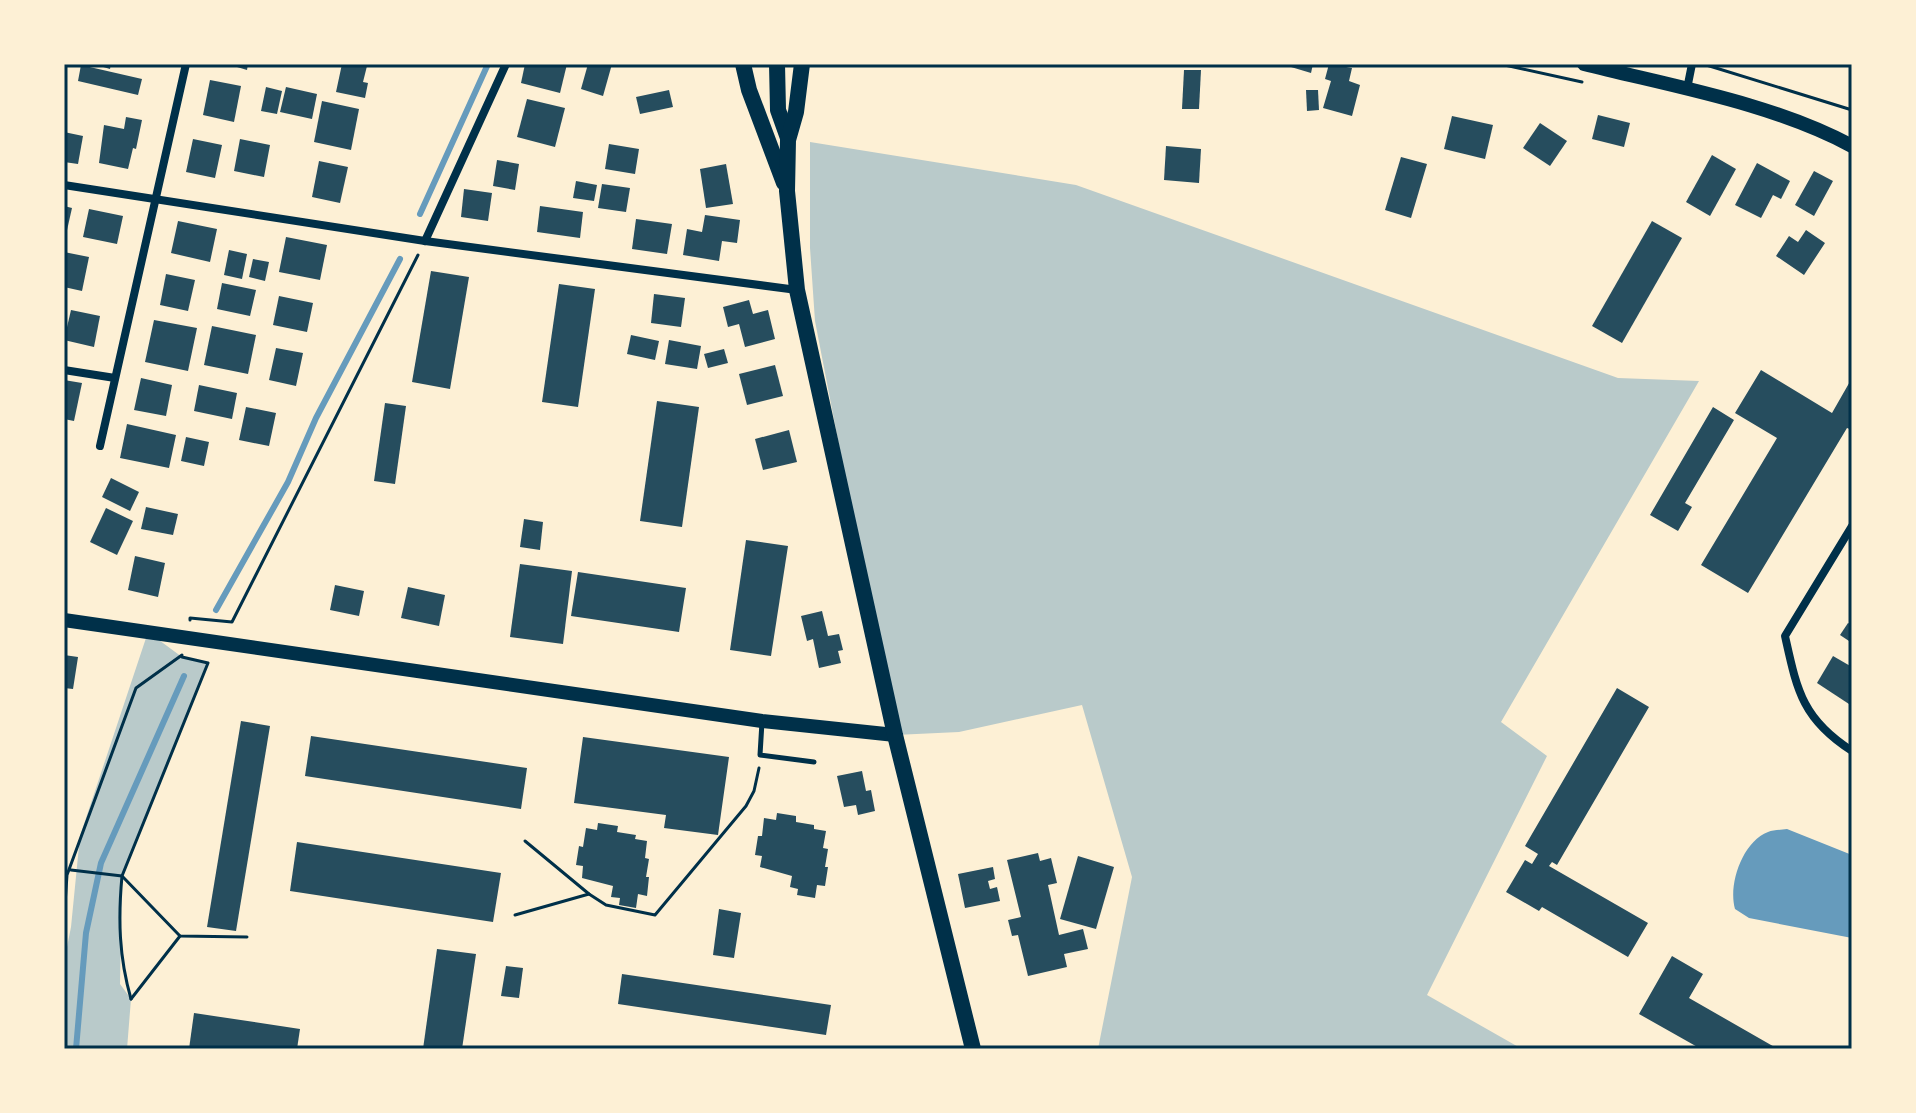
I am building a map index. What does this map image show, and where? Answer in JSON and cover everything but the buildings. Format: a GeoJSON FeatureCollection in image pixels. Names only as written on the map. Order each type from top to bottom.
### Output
{"type":"FeatureCollection","features":[{"type":"Feature","properties":{"kind":"main road"},"geometry":{"type":"LineString","coordinates":[[743,64],[749,90],[787,191]]}},
{"type":"Feature","properties":{"kind":"main road"},"geometry":{"type":"LineString","coordinates":[[777,64],[778,110],[788,140]]}},
{"type":"Feature","properties":{"kind":"main road"},"geometry":{"type":"LineString","coordinates":[[802,64],[796,112],[788,140],[787,191],[797,290],[895,735],[973,1049]]}},
{"type":"Feature","properties":{"kind":"main road"},"geometry":{"type":"LineString","coordinates":[[1584,64],[1759,109],[1852,146]]}},
{"type":"Feature","properties":{"kind":"main road"},"geometry":{"type":"LineString","coordinates":[[64,620],[762,721],[895,735]]}},
{"type":"Feature","properties":{"kind":"street"},"geometry":{"type":"LineString","coordinates":[[100,446],[186,64]]}},
{"type":"Feature","properties":{"kind":"street"},"geometry":{"type":"LineString","coordinates":[[425,241],[506,64]]}},
{"type":"Feature","properties":{"kind":"street"},"geometry":{"type":"LineString","coordinates":[[1687,90],[1692,64]]}},
{"type":"Feature","properties":{"kind":"street"},"geometry":{"type":"LineString","coordinates":[[64,185],[425,241],[797,290]]}},
{"type":"Feature","properties":{"kind":"street"},"geometry":{"type":"LineString","coordinates":[[64,370],[115,378]]}},
{"type":"Feature","properties":{"kind":"street"},"geometry":{"type":"LineString","coordinates":[[1852,526],[1785,636],[1797,691],[1817,722],[1852,751]]}},
{"type":"Feature","properties":{"kind":"lane"},"geometry":{"type":"LineString","coordinates":[[762,721],[760,755],[814,762]]}},
{"type":"Feature","properties":{"kind":"path"},"geometry":{"type":"LineString","coordinates":[[1500,64],[1585,83]]}},
{"type":"Feature","properties":{"kind":"path"},"geometry":{"type":"LineString","coordinates":[[1703,64],[1852,110]]}},
{"type":"Feature","properties":{"kind":"path"},"geometry":{"type":"LineString","coordinates":[[190,618],[232,622],[425,241]]}},
{"type":"Feature","properties":{"kind":"path"},"geometry":{"type":"LineString","coordinates":[[64,919],[66,876],[71,870],[136,688],[182,657],[208,663],[122,876],[119,906],[122,967],[131,999],[180,936]]}},
{"type":"Feature","properties":{"kind":"path"},"geometry":{"type":"LineString","coordinates":[[525,841],[606,905],[655,915],[746,806],[754,791],[760,755]]}},
{"type":"Feature","properties":{"kind":"path"},"geometry":{"type":"LineString","coordinates":[[71,870],[122,876],[180,936],[247,937]]}},
{"type":"Feature","properties":{"kind":"path"},"geometry":{"type":"LineString","coordinates":[[515,915],[589,894]]}},
{"type":"Feature","properties":{"kind":"shaded area"},"geometry":{"type":"Polygon","coordinates":[[[810,142],[1076,185],[1618,378],[1699,381],[1501,722],[1547,756],[1427,995],[1522,1049],[1098,1049],[1132,877],[1082,705],[959,732],[895,735],[815,321],[810,248],[810,142]]]}},
{"type":"Feature","properties":{"kind":"shaded area"},"geometry":{"type":"Polygon","coordinates":[[[148,632],[182,657],[208,663],[122,876],[120,984],[131,999],[127,1049],[64,1049],[64,962],[71,927],[80,836],[148,632]]]}},
{"type":"Feature","properties":{"kind":"water"},"geometry":{"type":"Polygon","coordinates":[[[1787,829],[1852,855],[1852,938],[1749,918],[1735,909],[1734,888],[1744,854],[1759,837],[1770,831],[1787,829]]]}},
{"type":"Feature","properties":{"kind":"waterway"},"geometry":{"type":"LineString","coordinates":[[420,214],[488,64]]}},
{"type":"Feature","properties":{"kind":"waterway"},"geometry":{"type":"LineString","coordinates":[[216,610],[288,482],[316,418],[400,259]]}},
{"type":"Feature","properties":{"kind":"waterway"},"geometry":{"type":"LineString","coordinates":[[76,1049],[86,933],[101,863],[184,676]]}}]}
